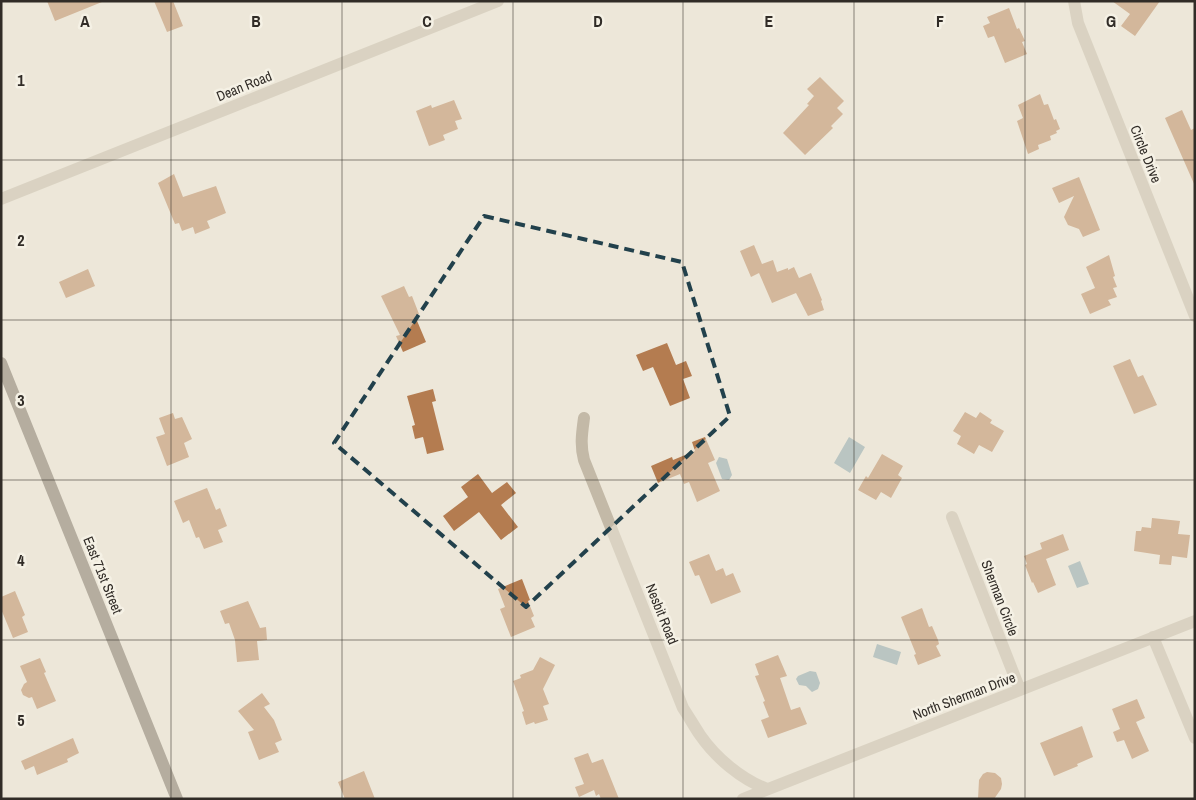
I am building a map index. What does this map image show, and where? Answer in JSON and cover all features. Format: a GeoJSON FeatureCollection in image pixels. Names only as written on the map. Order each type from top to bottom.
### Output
{"type":"FeatureCollection","features":[{"type":"Feature","properties":{"kind":"main road","name":"East 71st Street"},"geometry":{"type":"LineString","coordinates":[[1,363],[176,799]]}},
{"type":"Feature","properties":{"kind":"street","name":"Dean Road"},"geometry":{"type":"LineString","coordinates":[[1,199],[498,1]]}},
{"type":"Feature","properties":{"kind":"street","name":"Circle Drive"},"geometry":{"type":"LineString","coordinates":[[1074,1],[1078,23],[1195,316]]}},
{"type":"Feature","properties":{"kind":"street","name":"Nesbit Road"},"geometry":{"type":"LineString","coordinates":[[584,418],[581,433],[584,460],[683,708],[699,735],[720,758],[750,781],[767,790]]}},
{"type":"Feature","properties":{"kind":"street","name":"Sherman Circle"},"geometry":{"type":"LineString","coordinates":[[952,517],[1020,690]]}},
{"type":"Feature","properties":{"kind":"street","name":"North Sherman Drive"},"geometry":{"type":"LineString","coordinates":[[743,799],[1195,621]]}},
{"type":"Feature","properties":{"kind":"street"},"geometry":{"type":"LineString","coordinates":[[1153,637],[1195,738]]}},
{"type":"Feature","properties":{"kind":"highlighted area"},"geometry":{"type":"Polygon","coordinates":[[[484,216],[682,262],[730,416],[526,607],[334,443],[484,216]]]}},
{"type":"Feature","properties":{"kind":"water"},"geometry":{"type":"Polygon","coordinates":[[[849,437],[865,447],[850,473],[834,463],[849,437]]]}},
{"type":"Feature","properties":{"kind":"water"},"geometry":{"type":"Polygon","coordinates":[[[719,457],[727,459],[732,475],[729,480],[722,479],[716,463],[719,457]]]}},
{"type":"Feature","properties":{"kind":"water"},"geometry":{"type":"Polygon","coordinates":[[[1080,561],[1089,584],[1077,588],[1068,566],[1080,561]]]}},
{"type":"Feature","properties":{"kind":"water"},"geometry":{"type":"Polygon","coordinates":[[[877,644],[901,652],[897,665],[873,657],[877,644]]]}},
{"type":"Feature","properties":{"kind":"water"},"geometry":{"type":"Polygon","coordinates":[[[810,671],[816,672],[820,683],[818,689],[812,692],[806,686],[799,685],[796,679],[798,676],[810,671]]]}},
{"type":"Feature","properties":{"kind":"building"},"geometry":{"type":"Polygon","coordinates":[[[47,1],[102,1],[102,2],[55,21],[47,1]]]}},
{"type":"Feature","properties":{"kind":"building"},"geometry":{"type":"Polygon","coordinates":[[[154,1],[173,1],[183,26],[167,32],[154,1]]]}},
{"type":"Feature","properties":{"kind":"building"},"geometry":{"type":"Polygon","coordinates":[[[1112,1],[1160,1],[1135,36],[1121,26],[1130,14],[1112,1]]]}},
{"type":"Feature","properties":{"kind":"building"},"geometry":{"type":"Polygon","coordinates":[[[1009,8],[1017,29],[1019,28],[1025,41],[1022,42],[1027,54],[1005,63],[994,36],[988,38],[983,26],[990,23],[987,17],[1009,8]]]}},
{"type":"Feature","properties":{"kind":"building"},"geometry":{"type":"Polygon","coordinates":[[[820,77],[844,101],[837,108],[843,114],[831,126],[833,128],[805,155],[783,133],[809,105],[807,104],[814,96],[807,89],[820,77]]]}},
{"type":"Feature","properties":{"kind":"building"},"geometry":{"type":"Polygon","coordinates":[[[1040,94],[1044,105],[1048,104],[1054,120],[1056,119],[1060,129],[1056,131],[1057,133],[1050,136],[1051,140],[1038,145],[1039,149],[1028,154],[1017,121],[1023,118],[1018,105],[1040,94]]]}},
{"type":"Feature","properties":{"kind":"building"},"geometry":{"type":"Polygon","coordinates":[[[454,100],[462,119],[455,121],[458,129],[443,135],[445,140],[429,146],[416,111],[431,105],[432,108],[454,100]]]}},
{"type":"Feature","properties":{"kind":"building"},"geometry":{"type":"Polygon","coordinates":[[[1182,110],[1191,130],[1195,128],[1195,186],[1165,118],[1182,110]]]}},
{"type":"Feature","properties":{"kind":"building"},"geometry":{"type":"Polygon","coordinates":[[[174,174],[183,197],[216,186],[226,213],[207,221],[210,228],[195,234],[193,227],[182,231],[179,223],[175,224],[158,183],[174,174]]]}},
{"type":"Feature","properties":{"kind":"building"},"geometry":{"type":"Polygon","coordinates":[[[1079,177],[1100,230],[1083,237],[1079,229],[1068,225],[1064,217],[1074,196],[1059,203],[1052,188],[1079,177]]]}},
{"type":"Feature","properties":{"kind":"building"},"geometry":{"type":"Polygon","coordinates":[[[754,245],[762,264],[773,260],[777,272],[794,267],[799,278],[811,273],[824,310],[808,316],[796,293],[772,303],[759,273],[751,277],[740,251],[754,245]]]}},
{"type":"Feature","properties":{"kind":"building"},"geometry":{"type":"Polygon","coordinates":[[[1109,255],[1117,287],[1113,288],[1117,297],[1108,300],[1111,305],[1090,314],[1081,294],[1095,288],[1086,267],[1109,255]]]}},
{"type":"Feature","properties":{"kind":"building"},"geometry":{"type":"Polygon","coordinates":[[[88,269],[95,286],[66,298],[59,282],[88,269]]]}},
{"type":"Feature","properties":{"kind":"building"},"geometry":{"type":"Polygon","coordinates":[[[404,286],[409,297],[412,296],[419,314],[415,316],[426,342],[403,352],[396,336],[400,335],[381,296],[404,286]]]}},
{"type":"Feature","properties":{"kind":"building"},"geometry":{"type":"Polygon","coordinates":[[[667,343],[676,365],[686,361],[692,376],[683,379],[690,398],[670,406],[653,367],[643,371],[636,355],[667,343]]]}},
{"type":"Feature","properties":{"kind":"building"},"geometry":{"type":"Polygon","coordinates":[[[1130,359],[1138,377],[1143,375],[1157,405],[1134,414],[1113,366],[1130,359]]]}},
{"type":"Feature","properties":{"kind":"building"},"geometry":{"type":"Polygon","coordinates":[[[433,389],[436,401],[432,402],[444,450],[427,454],[423,437],[415,439],[412,426],[415,425],[407,396],[433,389]]]}},
{"type":"Feature","properties":{"kind":"building"},"geometry":{"type":"Polygon","coordinates":[[[965,412],[976,418],[980,412],[992,420],[990,423],[1004,431],[992,452],[979,445],[974,454],[957,444],[961,436],[953,431],[965,412]]]}},
{"type":"Feature","properties":{"kind":"building"},"geometry":{"type":"Polygon","coordinates":[[[173,413],[175,419],[182,417],[192,439],[184,443],[189,457],[167,466],[156,437],[165,434],[159,418],[173,413]]]}},
{"type":"Feature","properties":{"kind":"building"},"geometry":{"type":"Polygon","coordinates":[[[705,437],[715,460],[708,463],[720,491],[697,502],[689,482],[684,484],[680,474],[658,483],[651,466],[672,457],[673,460],[695,451],[692,442],[705,437]]]}},
{"type":"Feature","properties":{"kind":"building"},"geometry":{"type":"Polygon","coordinates":[[[882,454],[903,466],[898,475],[902,478],[891,498],[881,492],[876,500],[858,490],[866,476],[868,478],[882,454]]]}},
{"type":"Feature","properties":{"kind":"building"},"geometry":{"type":"Polygon","coordinates":[[[478,474],[492,493],[507,482],[516,493],[501,505],[518,527],[501,540],[479,512],[454,531],[443,516],[468,497],[461,487],[478,474]]]}},
{"type":"Feature","properties":{"kind":"building"},"geometry":{"type":"Polygon","coordinates":[[[207,488],[216,510],[220,508],[227,526],[218,530],[223,542],[204,549],[199,537],[196,538],[189,520],[183,523],[174,501],[207,488]]]}},
{"type":"Feature","properties":{"kind":"building"},"geometry":{"type":"Polygon","coordinates":[[[1152,518],[1180,521],[1178,534],[1190,535],[1187,558],[1172,556],[1171,565],[1159,564],[1160,555],[1134,551],[1136,531],[1141,531],[1142,527],[1151,528],[1152,518]]]}},
{"type":"Feature","properties":{"kind":"building"},"geometry":{"type":"Polygon","coordinates":[[[1063,534],[1069,550],[1046,559],[1056,585],[1038,593],[1025,565],[1027,564],[1024,556],[1042,549],[1040,543],[1063,534]]]}},
{"type":"Feature","properties":{"kind":"building"},"geometry":{"type":"Polygon","coordinates":[[[709,554],[716,571],[723,568],[726,576],[733,573],[741,592],[711,604],[699,575],[695,576],[689,562],[709,554]]]}},
{"type":"Feature","properties":{"kind":"building"},"geometry":{"type":"Polygon","coordinates":[[[522,579],[530,600],[528,601],[534,616],[531,618],[535,627],[511,637],[500,609],[505,607],[498,589],[522,579]]]}},
{"type":"Feature","properties":{"kind":"building"},"geometry":{"type":"Polygon","coordinates":[[[15,591],[25,615],[22,617],[28,632],[13,638],[1,609],[1,597],[15,591]]]}},
{"type":"Feature","properties":{"kind":"building"},"geometry":{"type":"Polygon","coordinates":[[[248,601],[260,628],[266,627],[267,640],[257,641],[259,660],[237,662],[235,640],[229,623],[225,624],[220,611],[248,601]]]}},
{"type":"Feature","properties":{"kind":"building"},"geometry":{"type":"Polygon","coordinates":[[[922,608],[929,627],[932,626],[938,640],[939,644],[936,646],[941,656],[918,665],[914,655],[916,654],[901,617],[922,608]]]}},
{"type":"Feature","properties":{"kind":"building"},"geometry":{"type":"Polygon","coordinates":[[[778,655],[787,676],[780,678],[791,710],[800,707],[807,724],[768,738],[761,720],[769,717],[755,676],[759,675],[755,664],[778,655]]]}},
{"type":"Feature","properties":{"kind":"building"},"geometry":{"type":"Polygon","coordinates":[[[540,657],[555,665],[543,689],[549,704],[543,706],[548,720],[526,725],[522,712],[524,711],[513,681],[521,678],[520,675],[533,670],[540,657]]]}},
{"type":"Feature","properties":{"kind":"building"},"geometry":{"type":"Polygon","coordinates":[[[40,658],[56,701],[37,709],[32,697],[29,698],[23,695],[21,690],[27,682],[20,666],[40,658]]]}},
{"type":"Feature","properties":{"kind":"building"},"geometry":{"type":"Polygon","coordinates":[[[262,693],[270,704],[264,707],[274,720],[282,740],[275,743],[279,752],[259,760],[248,732],[254,730],[238,711],[262,693]]]}},
{"type":"Feature","properties":{"kind":"building"},"geometry":{"type":"Polygon","coordinates":[[[1137,699],[1145,718],[1136,722],[1149,751],[1132,759],[1124,740],[1117,742],[1113,732],[1120,729],[1112,709],[1137,699]]]}},
{"type":"Feature","properties":{"kind":"building"},"geometry":{"type":"Polygon","coordinates":[[[1082,726],[1093,757],[1077,764],[1078,766],[1054,776],[1040,743],[1082,726]]]}},
{"type":"Feature","properties":{"kind":"building"},"geometry":{"type":"Polygon","coordinates":[[[73,738],[79,753],[67,759],[68,762],[37,775],[34,766],[25,770],[21,761],[73,738]]]}},
{"type":"Feature","properties":{"kind":"building"},"geometry":{"type":"Polygon","coordinates":[[[588,753],[592,763],[603,759],[619,799],[601,799],[599,794],[596,796],[594,790],[579,797],[575,787],[584,784],[574,758],[588,753]]]}},
{"type":"Feature","properties":{"kind":"building"},"geometry":{"type":"Polygon","coordinates":[[[364,771],[375,799],[345,799],[338,782],[364,771]]]}},
{"type":"Feature","properties":{"kind":"building"},"geometry":{"type":"Polygon","coordinates":[[[987,772],[995,773],[1001,778],[1001,789],[994,799],[978,799],[979,780],[987,772]]]}}]}
